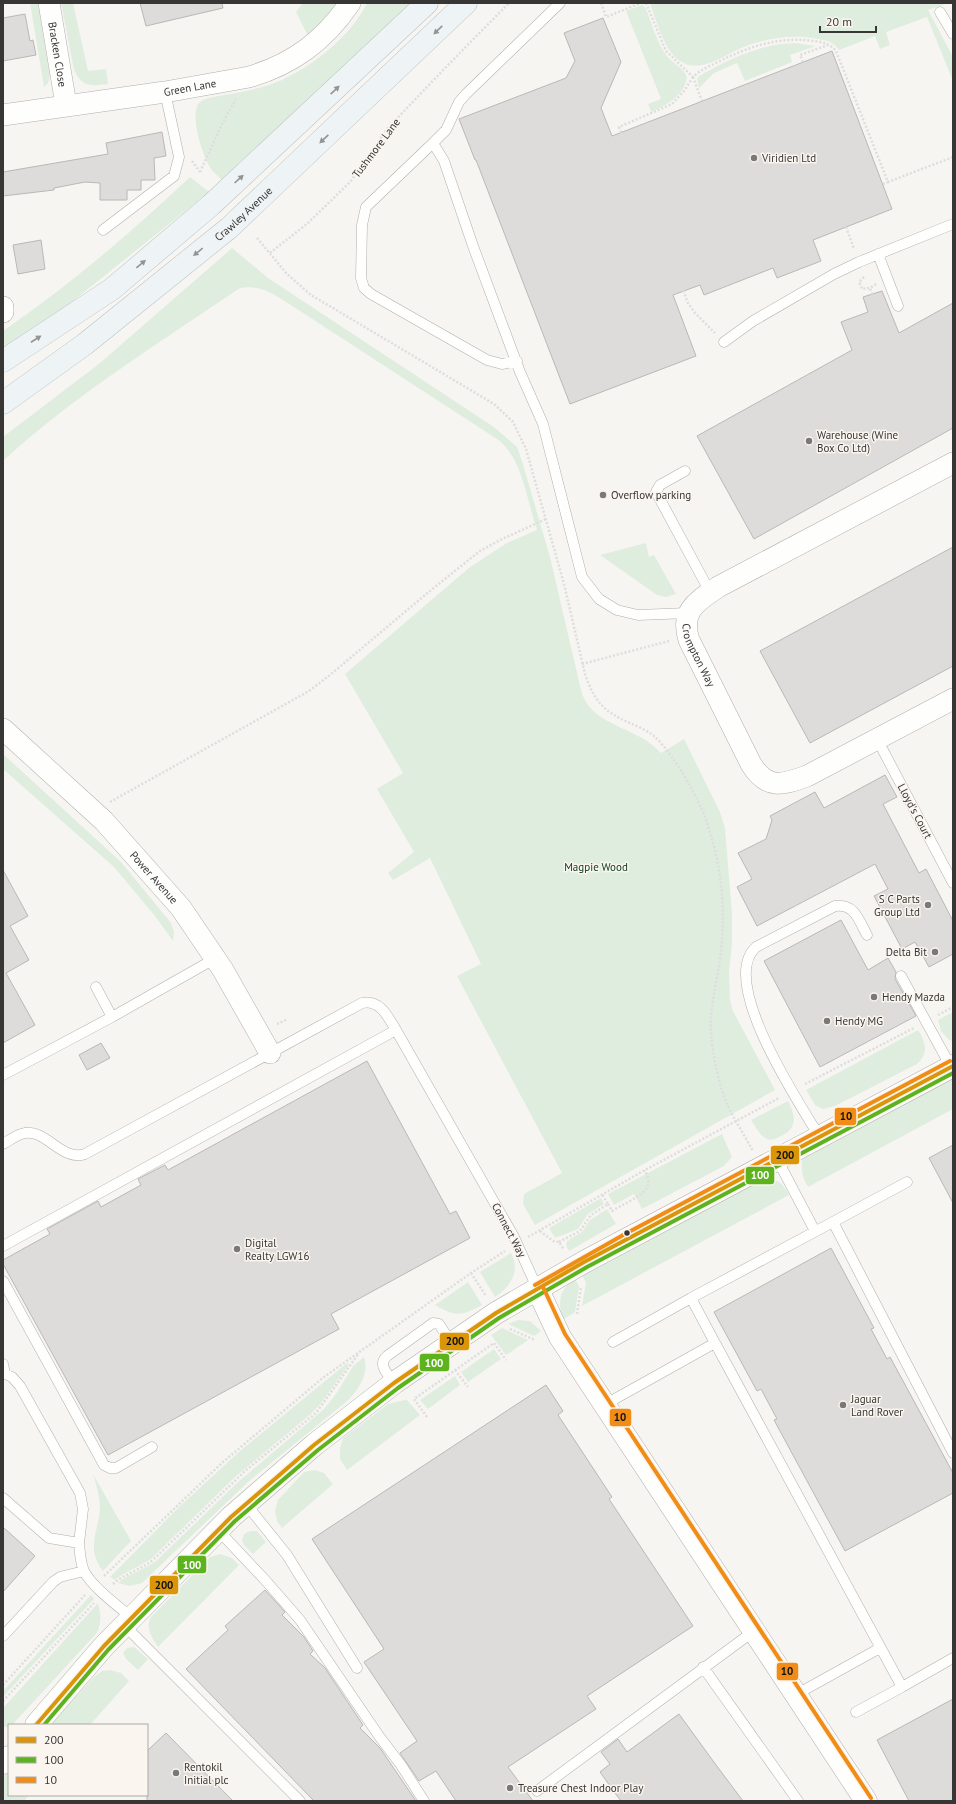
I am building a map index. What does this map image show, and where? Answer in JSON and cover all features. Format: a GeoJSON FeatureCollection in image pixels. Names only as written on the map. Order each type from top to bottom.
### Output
{"type":"FeatureCollection","features":[{"type":"Feature","properties":{"kind":"main road"},"geometry":{"type":"LineString","coordinates":[[3,361],[112,289],[211,205],[427,3]]}},
{"type":"Feature","properties":{"kind":"main road","name":"Crawley Avenue"},"geometry":{"type":"LineString","coordinates":[[3,403],[85,344],[229,228],[466,3]]}},
{"type":"Feature","properties":{"kind":"street","name":"Bracken Close"},"geometry":{"type":"LineString","coordinates":[[49,3],[66,105]]}},
{"type":"Feature","properties":{"kind":"street","name":"Green Lane"},"geometry":{"type":"LineString","coordinates":[[3,115],[165,92],[249,78],[278,66],[316,43],[330,29],[350,3]]}},
{"type":"Feature","properties":{"kind":"street"},"geometry":{"type":"LineString","coordinates":[[3,307],[3,312]]}},
{"type":"Feature","properties":{"kind":"street"},"geometry":{"type":"LineString","coordinates":[[3,414],[85,344]]}},
{"type":"Feature","properties":{"kind":"street","name":"Crompton Way"},"geometry":{"type":"LineString","coordinates":[[953,463],[710,592],[696,603],[688,614],[686,625],[688,636],[751,764],[761,778],[774,784],[790,782],[807,776],[953,699]]}},
{"type":"Feature","properties":{"kind":"street","name":"Power Avenue"},"geometry":{"type":"LineString","coordinates":[[3,729],[77,796],[120,839],[181,908],[216,958],[270,1053]]}},
{"type":"Feature","properties":{"kind":"street"},"geometry":{"type":"LineString","coordinates":[[37,1724],[127,1621],[218,1530],[318,1441],[394,1383],[496,1313],[584,1262],[819,1136],[952,1067]]}},
{"type":"Feature","properties":{"kind":"street"},"geometry":{"type":"LineString","coordinates":[[538,1290],[560,1337],[866,1801]]}},
{"type":"Feature","properties":{"kind":"lane"},"geometry":{"type":"LineString","coordinates":[[516,362],[502,364],[487,360],[371,294],[363,285],[361,278],[362,219],[366,207],[446,130],[459,102],[466,94],[560,3]]}},
{"type":"Feature","properties":{"kind":"lane"},"geometry":{"type":"LineString","coordinates":[[940,12],[953,34]]}},
{"type":"Feature","properties":{"kind":"lane"},"geometry":{"type":"LineString","coordinates":[[103,230],[174,176],[179,157],[165,92]]}},
{"type":"Feature","properties":{"kind":"lane"},"geometry":{"type":"LineString","coordinates":[[434,143],[444,161],[473,246],[516,362],[543,424],[579,565],[586,584],[599,599],[608,606],[627,614],[688,614]]}},
{"type":"Feature","properties":{"kind":"lane"},"geometry":{"type":"LineString","coordinates":[[724,342],[762,316],[820,282],[878,254],[953,224]]}},
{"type":"Feature","properties":{"kind":"lane"},"geometry":{"type":"LineString","coordinates":[[878,254],[898,306]]}},
{"type":"Feature","properties":{"kind":"lane"},"geometry":{"type":"LineString","coordinates":[[685,471],[660,486],[656,492],[710,592]]}},
{"type":"Feature","properties":{"kind":"lane","name":"Lloyd's Court"},"geometry":{"type":"LineString","coordinates":[[877,739],[953,883]]}},
{"type":"Feature","properties":{"kind":"lane"},"geometry":{"type":"LineString","coordinates":[[819,1136],[792,1091],[750,1005],[745,979],[748,957],[756,947],[836,906],[847,906],[851,909],[868,935]]}},
{"type":"Feature","properties":{"kind":"lane"},"geometry":{"type":"LineString","coordinates":[[3,1075],[112,1017],[216,958]]}},
{"type":"Feature","properties":{"kind":"lane"},"geometry":{"type":"LineString","coordinates":[[901,976],[925,1022],[952,1067]]}},
{"type":"Feature","properties":{"kind":"lane"},"geometry":{"type":"LineString","coordinates":[[96,987],[112,1017]]}},
{"type":"Feature","properties":{"kind":"lane","name":"Connect Way"},"geometry":{"type":"LineString","coordinates":[[3,1144],[22,1134],[28,1133],[39,1136],[71,1154],[82,1155],[354,1006],[366,1002],[378,1006],[385,1013],[396,1030],[518,1244],[538,1290]]}},
{"type":"Feature","properties":{"kind":"lane"},"geometry":{"type":"LineString","coordinates":[[3,1246],[396,1030]]}},
{"type":"Feature","properties":{"kind":"lane"},"geometry":{"type":"LineString","coordinates":[[769,1163],[815,1231]]}},
{"type":"Feature","properties":{"kind":"lane"},"geometry":{"type":"LineString","coordinates":[[613,1342],[691,1298],[907,1182]]}},
{"type":"Feature","properties":{"kind":"lane"},"geometry":{"type":"LineString","coordinates":[[832,1222],[953,1453]]}},
{"type":"Feature","properties":{"kind":"lane"},"geometry":{"type":"LineString","coordinates":[[3,1281],[104,1465],[110,1468],[116,1468],[152,1447]]}},
{"type":"Feature","properties":{"kind":"lane"},"geometry":{"type":"LineString","coordinates":[[691,1298],[902,1687]]}},
{"type":"Feature","properties":{"kind":"lane"},"geometry":{"type":"LineString","coordinates":[[604,1405],[715,1343]]}},
{"type":"Feature","properties":{"kind":"lane"},"geometry":{"type":"LineString","coordinates":[[4,1371],[20,1386],[80,1493],[83,1510],[79,1543],[84,1571],[127,1621],[300,1801]]}},
{"type":"Feature","properties":{"kind":"lane"},"geometry":{"type":"LineString","coordinates":[[3,1498],[46,1537],[79,1543]]}},
{"type":"Feature","properties":{"kind":"lane"},"geometry":{"type":"LineString","coordinates":[[246,1504],[287,1555],[357,1668]]}},
{"type":"Feature","properties":{"kind":"lane"},"geometry":{"type":"LineString","coordinates":[[218,1530],[300,1620],[379,1736],[401,1765],[424,1801]]}},
{"type":"Feature","properties":{"kind":"lane"},"geometry":{"type":"LineString","coordinates":[[3,1636],[53,1582],[60,1577],[84,1571]]}},
{"type":"Feature","properties":{"kind":"lane"},"geometry":{"type":"LineString","coordinates":[[537,1791],[703,1667],[754,1631]]}},
{"type":"Feature","properties":{"kind":"lane"},"geometry":{"type":"LineString","coordinates":[[796,1694],[880,1648]]}},
{"type":"Feature","properties":{"kind":"lane"},"geometry":{"type":"LineString","coordinates":[[856,1712],[953,1658]]}},
{"type":"Feature","properties":{"kind":"lane"},"geometry":{"type":"LineString","coordinates":[[703,1667],[798,1801]]}},
{"type":"Feature","properties":{"kind":"path","name":"Tushmore Lane"},"geometry":{"type":"LineString","coordinates":[[270,253],[308,223],[351,181],[387,129],[509,3]]}},
{"type":"Feature","properties":{"kind":"path"},"geometry":{"type":"LineString","coordinates":[[601,3],[606,17],[641,3]]}},
{"type":"Feature","properties":{"kind":"path"},"geometry":{"type":"LineString","coordinates":[[646,3],[666,51],[693,77],[702,101]]}},
{"type":"Feature","properties":{"kind":"path"},"geometry":{"type":"LineString","coordinates":[[724,342],[698,316],[688,303],[619,127],[672,104],[684,91],[693,77],[700,71],[730,56],[755,46],[798,40],[828,44],[836,51],[888,182]]}},
{"type":"Feature","properties":{"kind":"path"},"geometry":{"type":"LineString","coordinates":[[803,62],[800,55],[828,44]]}},
{"type":"Feature","properties":{"kind":"path"},"geometry":{"type":"LineString","coordinates":[[200,172],[222,124],[249,78]]}},
{"type":"Feature","properties":{"kind":"path"},"geometry":{"type":"LineString","coordinates":[[883,184],[953,157]]}},
{"type":"Feature","properties":{"kind":"path"},"geometry":{"type":"LineString","coordinates":[[846,228],[860,262]]}},
{"type":"Feature","properties":{"kind":"path"},"geometry":{"type":"LineString","coordinates":[[257,238],[294,280],[316,298],[494,404],[513,422],[525,445],[564,584],[582,664],[590,689],[604,708],[618,718],[646,730],[661,743],[692,791],[706,820],[720,873],[723,907],[722,945],[713,1010],[712,1035],[714,1055],[725,1097],[736,1120],[769,1163]]}},
{"type":"Feature","properties":{"kind":"path"},"geometry":{"type":"LineString","coordinates":[[870,275],[865,275],[858,282],[862,289],[870,288],[878,282]]}},
{"type":"Feature","properties":{"kind":"path"},"geometry":{"type":"LineString","coordinates":[[870,288],[880,315]]}},
{"type":"Feature","properties":{"kind":"path"},"geometry":{"type":"LineString","coordinates":[[107,804],[309,691],[480,551],[546,519]]}},
{"type":"Feature","properties":{"kind":"path"},"geometry":{"type":"LineString","coordinates":[[582,664],[688,636]]}},
{"type":"Feature","properties":{"kind":"path"},"geometry":{"type":"LineString","coordinates":[[3,1685],[95,1585],[223,1462],[346,1360],[360,1353],[471,1273],[602,1194],[736,1120],[953,1007]]}},
{"type":"Feature","properties":{"kind":"path"},"geometry":{"type":"LineString","coordinates":[[602,1194],[612,1211],[647,1188],[648,1178],[645,1170]]}},
{"type":"Feature","properties":{"kind":"path"},"geometry":{"type":"LineString","coordinates":[[559,1242],[580,1231],[590,1215],[608,1204]]}},
{"type":"Feature","properties":{"kind":"path"},"geometry":{"type":"LineString","coordinates":[[427,1417],[414,1399],[494,1343],[506,1360]]}},
{"type":"Feature","properties":{"kind":"path"},"geometry":{"type":"LineString","coordinates":[[3,1701],[104,1593],[124,1575],[145,1566],[154,1559],[246,1471],[316,1412],[360,1353]]}},
{"type":"Feature","properties":{"kind":"path"},"geometry":{"type":"LineString","coordinates":[[455,1370],[468,1387]]}},
{"type":"Feature","properties":{"kind":"green space"},"geometry":{"type":"Polygon","coordinates":[[[30,3],[38,3],[50,76],[48,83],[44,87],[30,3]]]}},
{"type":"Feature","properties":{"kind":"green space"},"geometry":{"type":"Polygon","coordinates":[[[61,3],[73,3],[88,71],[106,69],[108,84],[92,85],[84,83],[77,76],[74,70],[61,3]]]}},
{"type":"Feature","properties":{"kind":"green space"},"geometry":{"type":"Polygon","coordinates":[[[303,3],[340,3],[308,36],[296,12],[303,3]]]}},
{"type":"Feature","properties":{"kind":"green space"},"geometry":{"type":"Polygon","coordinates":[[[367,3],[412,3],[223,181],[211,169],[201,146],[196,125],[197,107],[200,102],[213,97],[267,86],[282,80],[307,66],[319,58],[341,38],[360,15],[367,3]]]}},
{"type":"Feature","properties":{"kind":"green space"},"geometry":{"type":"Polygon","coordinates":[[[650,3],[948,3],[928,10],[953,57],[953,81],[927,17],[886,32],[890,45],[880,49],[875,36],[839,50],[834,44],[823,40],[804,37],[782,38],[752,44],[714,62],[694,66],[685,64],[676,58],[672,53],[660,32],[650,3]]]}},
{"type":"Feature","properties":{"kind":"green space"},"geometry":{"type":"Polygon","coordinates":[[[642,5],[646,8],[656,36],[664,52],[683,70],[687,77],[679,95],[669,103],[651,112],[648,104],[661,99],[626,11],[642,5]]]}},
{"type":"Feature","properties":{"kind":"green space"},"geometry":{"type":"Polygon","coordinates":[[[795,43],[816,46],[790,55],[792,62],[745,81],[737,63],[714,73],[699,88],[697,79],[699,76],[733,58],[769,46],[795,43]]]}},
{"type":"Feature","properties":{"kind":"green space"},"geometry":{"type":"Polygon","coordinates":[[[190,177],[209,192],[63,309],[3,351],[3,331],[99,258],[190,177]]]}},
{"type":"Feature","properties":{"kind":"green space","name":"Magpie Wood"},"geometry":{"type":"Polygon","coordinates":[[[232,248],[268,278],[494,427],[517,447],[550,557],[584,699],[589,707],[603,718],[653,745],[661,753],[684,739],[720,812],[725,828],[732,913],[732,944],[729,972],[730,1001],[733,1011],[775,1090],[535,1225],[523,1204],[524,1194],[562,1173],[457,976],[481,964],[430,858],[393,880],[388,873],[414,852],[377,789],[403,773],[345,674],[470,567],[507,543],[537,530],[523,482],[508,450],[500,441],[283,300],[257,288],[246,287],[240,288],[118,370],[59,414],[3,461],[3,437],[100,363],[232,248]]]}},
{"type":"Feature","properties":{"kind":"green space"},"geometry":{"type":"Polygon","coordinates":[[[646,543],[649,557],[654,555],[676,594],[666,597],[657,595],[600,555],[646,543]]]}},
{"type":"Feature","properties":{"kind":"green space"},"geometry":{"type":"Polygon","coordinates":[[[3,754],[121,862],[171,923],[174,932],[173,941],[155,916],[114,867],[3,769],[3,754]]]}},
{"type":"Feature","properties":{"kind":"green space"},"geometry":{"type":"Polygon","coordinates":[[[953,1012],[953,1041],[949,1040],[941,1031],[938,1020],[953,1012]]]}},
{"type":"Feature","properties":{"kind":"green space"},"geometry":{"type":"Polygon","coordinates":[[[918,1030],[923,1039],[925,1052],[917,1064],[835,1106],[823,1109],[815,1105],[806,1090],[918,1030]]]}},
{"type":"Feature","properties":{"kind":"green space"},"geometry":{"type":"Polygon","coordinates":[[[953,1075],[953,1109],[808,1187],[802,1173],[802,1159],[812,1149],[953,1075]]]}},
{"type":"Feature","properties":{"kind":"green space"},"geometry":{"type":"Polygon","coordinates":[[[788,1101],[794,1117],[794,1122],[790,1130],[773,1140],[764,1138],[751,1120],[788,1101]]]}},
{"type":"Feature","properties":{"kind":"green space"},"geometry":{"type":"Polygon","coordinates":[[[722,1134],[732,1157],[724,1166],[642,1209],[634,1194],[614,1205],[608,1194],[722,1134]]]}},
{"type":"Feature","properties":{"kind":"green space"},"geometry":{"type":"Polygon","coordinates":[[[766,1178],[780,1183],[789,1195],[582,1306],[586,1283],[582,1275],[756,1180],[766,1178]]]}},
{"type":"Feature","properties":{"kind":"green space"},"geometry":{"type":"Polygon","coordinates":[[[601,1198],[604,1204],[588,1214],[578,1229],[555,1238],[549,1228],[601,1198]]]}},
{"type":"Feature","properties":{"kind":"green space"},"geometry":{"type":"Polygon","coordinates":[[[607,1209],[616,1224],[569,1251],[566,1245],[567,1241],[582,1232],[590,1220],[607,1209]]]}},
{"type":"Feature","properties":{"kind":"green space"},"geometry":{"type":"Polygon","coordinates":[[[511,1253],[515,1266],[514,1273],[509,1284],[495,1297],[480,1272],[511,1253]]]}},
{"type":"Feature","properties":{"kind":"green space"},"geometry":{"type":"Polygon","coordinates":[[[575,1279],[579,1286],[575,1312],[564,1319],[560,1308],[561,1297],[566,1287],[575,1279]]]}},
{"type":"Feature","properties":{"kind":"green space"},"geometry":{"type":"Polygon","coordinates":[[[468,1282],[482,1305],[458,1314],[448,1312],[435,1305],[468,1282]]]}},
{"type":"Feature","properties":{"kind":"green space"},"geometry":{"type":"Polygon","coordinates":[[[518,1320],[530,1321],[541,1331],[534,1336],[508,1324],[518,1320]]]}},
{"type":"Feature","properties":{"kind":"green space"},"geometry":{"type":"Polygon","coordinates":[[[502,1328],[528,1340],[506,1355],[491,1335],[502,1328]]]}},
{"type":"Feature","properties":{"kind":"green space"},"geometry":{"type":"Polygon","coordinates":[[[494,1349],[501,1359],[468,1382],[461,1372],[494,1349]]]}},
{"type":"Feature","properties":{"kind":"green space"},"geometry":{"type":"Polygon","coordinates":[[[364,1357],[365,1369],[362,1381],[355,1393],[346,1402],[248,1482],[142,1583],[130,1586],[118,1583],[156,1561],[237,1483],[324,1409],[336,1394],[353,1366],[364,1357]]]}},
{"type":"Feature","properties":{"kind":"green space"},"geometry":{"type":"Polygon","coordinates":[[[347,1363],[348,1366],[321,1403],[311,1414],[235,1477],[151,1559],[115,1580],[110,1577],[179,1507],[240,1451],[347,1363]]]}},
{"type":"Feature","properties":{"kind":"green space"},"geometry":{"type":"Polygon","coordinates":[[[455,1376],[460,1385],[428,1409],[420,1400],[455,1376]]]}},
{"type":"Feature","properties":{"kind":"green space"},"geometry":{"type":"Polygon","coordinates":[[[407,1400],[420,1415],[347,1470],[340,1459],[340,1448],[343,1438],[388,1404],[407,1400]]]}},
{"type":"Feature","properties":{"kind":"green space"},"geometry":{"type":"Polygon","coordinates":[[[315,1470],[324,1473],[333,1484],[282,1528],[277,1521],[275,1511],[278,1500],[304,1472],[315,1470]]]}},
{"type":"Feature","properties":{"kind":"green space"},"geometry":{"type":"Polygon","coordinates":[[[93,1474],[131,1541],[103,1571],[95,1554],[94,1547],[100,1507],[99,1495],[93,1474]]]}},
{"type":"Feature","properties":{"kind":"green space"},"geometry":{"type":"Polygon","coordinates":[[[250,1531],[257,1531],[266,1542],[253,1554],[244,1545],[242,1540],[244,1534],[250,1531]]]}},
{"type":"Feature","properties":{"kind":"green space"},"geometry":{"type":"Polygon","coordinates":[[[220,1554],[232,1558],[239,1565],[158,1647],[149,1629],[149,1621],[151,1617],[210,1557],[220,1554]]]}},
{"type":"Feature","properties":{"kind":"green space"},"geometry":{"type":"Polygon","coordinates":[[[91,1595],[94,1599],[3,1697],[3,1691],[91,1595]]]}},
{"type":"Feature","properties":{"kind":"green space"},"geometry":{"type":"Polygon","coordinates":[[[98,1603],[100,1619],[96,1634],[13,1724],[8,1724],[7,1727],[3,1727],[3,1708],[98,1603]]]}},
{"type":"Feature","properties":{"kind":"green space"},"geometry":{"type":"Polygon","coordinates":[[[134,1647],[148,1659],[138,1670],[126,1659],[123,1653],[127,1648],[134,1647]]]}},
{"type":"Feature","properties":{"kind":"green space"},"geometry":{"type":"Polygon","coordinates":[[[110,1670],[121,1673],[129,1681],[91,1724],[51,1724],[94,1677],[102,1671],[110,1670]]]}},
{"type":"Feature","properties":{"kind":"green space"},"geometry":{"type":"Polygon","coordinates":[[[8,1772],[8,1796],[28,1796],[24,1801],[3,1801],[3,1778],[8,1772]]]}},
{"type":"Feature","properties":{"kind":"building"},"geometry":{"type":"Polygon","coordinates":[[[140,3],[222,3],[223,8],[146,26],[140,3]]]}},
{"type":"Feature","properties":{"kind":"building"},"geometry":{"type":"Polygon","coordinates":[[[25,14],[30,41],[33,40],[36,55],[3,61],[3,18],[25,14]]]}},
{"type":"Feature","properties":{"kind":"building"},"geometry":{"type":"Polygon","coordinates":[[[603,18],[621,62],[601,108],[612,136],[832,51],[892,209],[813,240],[821,261],[777,278],[773,268],[704,295],[700,285],[673,295],[696,356],[570,404],[459,119],[566,78],[575,61],[564,33],[603,18]]]}},
{"type":"Feature","properties":{"kind":"building"},"geometry":{"type":"Polygon","coordinates":[[[162,132],[166,156],[154,158],[155,180],[141,180],[141,190],[127,190],[127,200],[100,200],[100,183],[85,182],[54,188],[54,190],[3,196],[3,172],[108,154],[106,143],[162,132]]]}},
{"type":"Feature","properties":{"kind":"building"},"geometry":{"type":"Polygon","coordinates":[[[41,240],[45,269],[18,274],[13,245],[41,240]]]}},
{"type":"Feature","properties":{"kind":"building","name":"Warehouse (Wine Box Co Ltd)"},"geometry":{"type":"Polygon","coordinates":[[[882,291],[899,333],[953,303],[953,428],[754,539],[697,436],[852,350],[841,322],[868,312],[863,297],[882,291]]]}},
{"type":"Feature","properties":{"kind":"building"},"geometry":{"type":"Polygon","coordinates":[[[953,547],[953,666],[810,743],[760,651],[953,547]]]}},
{"type":"Feature","properties":{"kind":"building"},"geometry":{"type":"Polygon","coordinates":[[[885,775],[897,797],[883,804],[919,873],[926,869],[953,921],[953,954],[929,967],[915,942],[902,949],[874,896],[888,889],[875,864],[757,926],[737,887],[752,879],[738,853],[766,839],[772,820],[770,816],[815,792],[824,808],[885,775]]]}},
{"type":"Feature","properties":{"kind":"building"},"geometry":{"type":"Polygon","coordinates":[[[3,870],[28,916],[10,926],[29,960],[6,973],[35,1025],[3,1043],[3,870]]]}},
{"type":"Feature","properties":{"kind":"building"},"geometry":{"type":"Polygon","coordinates":[[[841,920],[868,970],[888,958],[896,972],[895,979],[916,1016],[820,1067],[764,961],[841,920]]]}},
{"type":"Feature","properties":{"kind":"building"},"geometry":{"type":"Polygon","coordinates":[[[101,1043],[110,1058],[87,1070],[79,1055],[101,1043]]]}},
{"type":"Feature","properties":{"kind":"building","name":"Digital Realty LGW16"},"geometry":{"type":"Polygon","coordinates":[[[367,1061],[450,1214],[456,1211],[470,1238],[331,1314],[339,1329],[108,1455],[3,1264],[3,1260],[50,1234],[47,1229],[98,1201],[101,1207],[141,1185],[138,1179],[165,1165],[168,1170],[367,1061]]]}},
{"type":"Feature","properties":{"kind":"building"},"geometry":{"type":"Polygon","coordinates":[[[953,1145],[953,1203],[929,1158],[953,1145]]]}},
{"type":"Feature","properties":{"kind":"building","name":"Jaguar Land Rover"},"geometry":{"type":"Polygon","coordinates":[[[831,1248],[874,1328],[871,1329],[887,1359],[890,1357],[953,1473],[953,1493],[845,1551],[774,1420],[777,1419],[761,1389],[757,1391],[714,1312],[831,1248]]]}},
{"type":"Feature","properties":{"kind":"building"},"geometry":{"type":"Polygon","coordinates":[[[546,1385],[563,1411],[558,1415],[612,1497],[609,1499],[693,1626],[587,1696],[596,1709],[508,1767],[533,1801],[456,1801],[436,1771],[419,1781],[400,1753],[417,1741],[364,1662],[384,1649],[312,1539],[546,1385]]]}},
{"type":"Feature","properties":{"kind":"building"},"geometry":{"type":"Polygon","coordinates":[[[3,1527],[35,1556],[3,1592],[3,1527]]]}},
{"type":"Feature","properties":{"kind":"building"},"geometry":{"type":"Polygon","coordinates":[[[265,1590],[285,1612],[282,1615],[304,1637],[313,1651],[310,1654],[325,1668],[363,1725],[360,1728],[380,1748],[416,1801],[314,1801],[186,1669],[228,1630],[225,1626],[265,1590]]]}},
{"type":"Feature","properties":{"kind":"building"},"geometry":{"type":"Polygon","coordinates":[[[953,1699],[953,1801],[909,1801],[877,1740],[953,1699]]]}},
{"type":"Feature","properties":{"kind":"building"},"geometry":{"type":"Polygon","coordinates":[[[679,1714],[743,1801],[621,1801],[615,1793],[600,1772],[610,1764],[601,1752],[618,1739],[627,1752],[679,1714]]]}},
{"type":"Feature","properties":{"kind":"building","name":"Rentokil Initial plc"},"geometry":{"type":"Polygon","coordinates":[[[166,1733],[233,1801],[147,1801],[148,1750],[166,1733]]]}},
{"type":"Feature","properties":{"kind":"transit line","name":"10"},"geometry":{"type":"LineString","coordinates":[[535,1285],[625,1234],[950,1061]]}},
{"type":"Feature","properties":{"kind":"transit line","name":"200"},"geometry":{"type":"LineString","coordinates":[[37,1724],[104,1646],[231,1517],[314,1445],[394,1383],[496,1313],[584,1262],[953,1066]]}},
{"type":"Feature","properties":{"kind":"transit line","name":"100"},"geometry":{"type":"LineString","coordinates":[[45,1724],[108,1650],[235,1521],[318,1450],[398,1388],[499,1318],[587,1267],[953,1073]]}},
{"type":"Feature","properties":{"kind":"transit line","name":"10"},"geometry":{"type":"LineString","coordinates":[[543,1287],[565,1334],[871,1798]]}},
{"type":"Feature","properties":{"kind":"place","name":"Viridien Ltd"},"geometry":{"type":"Point","coordinates":[754,158]}},
{"type":"Feature","properties":{"kind":"place","name":"Warehouse (Wine Box Co Ltd)"},"geometry":{"type":"Point","coordinates":[809,441]}},
{"type":"Feature","properties":{"kind":"place","name":"Overflow parking"},"geometry":{"type":"Point","coordinates":[603,495]}},
{"type":"Feature","properties":{"kind":"place","name":"S C Parts Group Ltd"},"geometry":{"type":"Point","coordinates":[928,905]}},
{"type":"Feature","properties":{"kind":"place","name":"Delta Bit"},"geometry":{"type":"Point","coordinates":[935,952]}},
{"type":"Feature","properties":{"kind":"place","name":"Hendy Mazda"},"geometry":{"type":"Point","coordinates":[874,997]}},
{"type":"Feature","properties":{"kind":"place","name":"Hendy MG"},"geometry":{"type":"Point","coordinates":[827,1021]}},
{"type":"Feature","properties":{"kind":"place","name":"Digital Realty LGW16"},"geometry":{"type":"Point","coordinates":[237,1249]}},
{"type":"Feature","properties":{"kind":"place","name":"Jaguar Land Rover"},"geometry":{"type":"Point","coordinates":[843,1405]}},
{"type":"Feature","properties":{"kind":"place","name":"Rentokil Initial plc"},"geometry":{"type":"Point","coordinates":[176,1773]}},
{"type":"Feature","properties":{"kind":"place","name":"Treasure Chest Indoor Play"},"geometry":{"type":"Point","coordinates":[510,1788]}}]}
